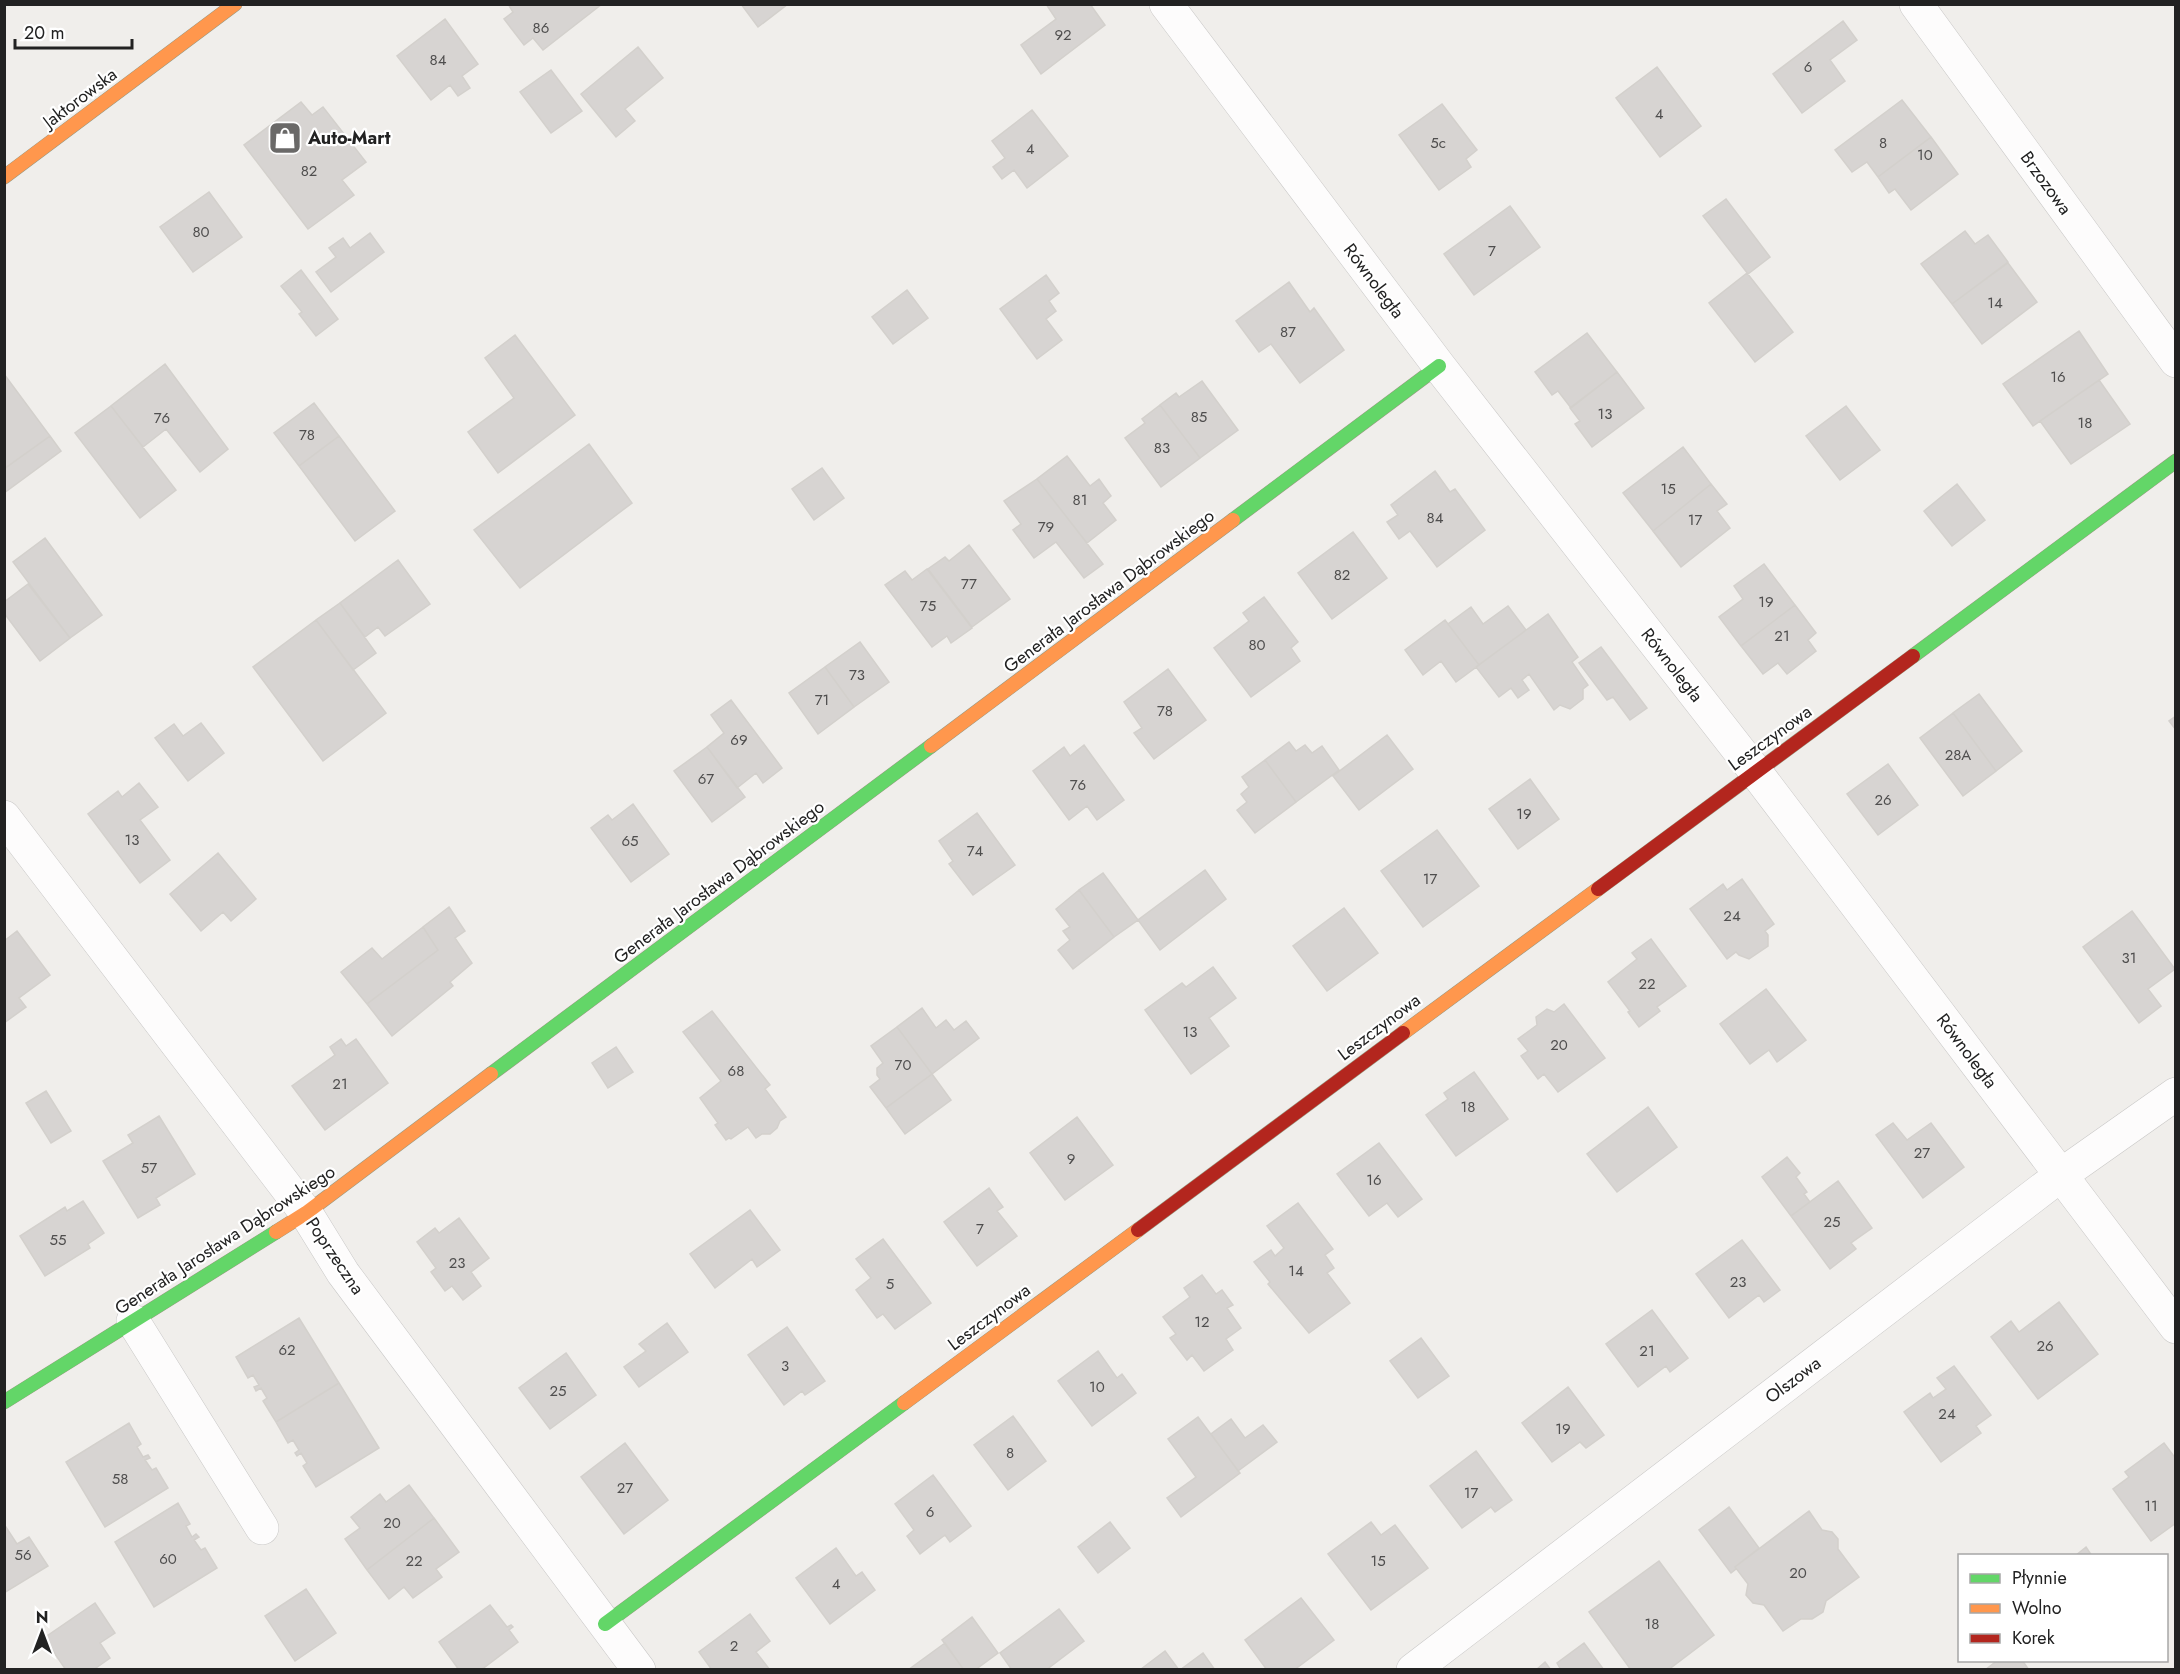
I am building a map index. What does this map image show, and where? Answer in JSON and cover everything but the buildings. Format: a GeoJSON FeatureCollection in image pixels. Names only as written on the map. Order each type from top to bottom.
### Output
{"type":"FeatureCollection","features":[{"type":"Feature","properties":{"kind":"street","name":"Jaktorowska"},"geometry":{"type":"LineString","coordinates":[[4,177],[235,4]]}},
{"type":"Feature","properties":{"kind":"street","name":"Brzozowa"},"geometry":{"type":"LineString","coordinates":[[1916,4],[2175,361]]}},
{"type":"Feature","properties":{"kind":"street","name":"Równoległa"},"geometry":{"type":"LineString","coordinates":[[1178,9],[1439,366],[1755,771],[2175,1327]]}},
{"type":"Feature","properties":{"kind":"street","name":"Generała Jarosława Dąbrowskiego"},"geometry":{"type":"LineString","coordinates":[[4,1402],[306,1213],[1439,366]]}},
{"type":"Feature","properties":{"kind":"street","name":"Leszczynowa"},"geometry":{"type":"LineString","coordinates":[[605,1623],[2175,461]]}},
{"type":"Feature","properties":{"kind":"street","name":"Poprzeczna"},"geometry":{"type":"LineString","coordinates":[[4,817],[306,1213],[343,1273],[639,1670]]}},
{"type":"Feature","properties":{"kind":"street","name":"Olszowa"},"geometry":{"type":"LineString","coordinates":[[1413,1670],[2061,1175],[2175,1094]]}},
{"type":"Feature","properties":{"kind":"street"},"geometry":{"type":"LineString","coordinates":[[133,1322],[262,1528]]}},
{"type":"Feature","properties":{"kind":"traffic: fast"},"geometry":{"type":"LineString","coordinates":[[1233,520],[1439,366]]}},
{"type":"Feature","properties":{"kind":"traffic: fast"},"geometry":{"type":"LineString","coordinates":[[1913,656],[2176,461]]}},
{"type":"Feature","properties":{"kind":"traffic: fast"},"geometry":{"type":"LineString","coordinates":[[491,1074],[931,746]]}},
{"type":"Feature","properties":{"kind":"traffic: fast"},"geometry":{"type":"LineString","coordinates":[[4,1402],[276,1232]]}},
{"type":"Feature","properties":{"kind":"traffic: fast"},"geometry":{"type":"LineString","coordinates":[[605,1624],[904,1403]]}},
{"type":"Feature","properties":{"kind":"traffic: slow"},"geometry":{"type":"LineString","coordinates":[[4,177],[235,4]]}},
{"type":"Feature","properties":{"kind":"traffic: slow"},"geometry":{"type":"LineString","coordinates":[[931,746],[1233,520]]}},
{"type":"Feature","properties":{"kind":"traffic: slow"},"geometry":{"type":"LineString","coordinates":[[1403,1033],[1598,889]]}},
{"type":"Feature","properties":{"kind":"traffic: slow"},"geometry":{"type":"LineString","coordinates":[[276,1232],[306,1213],[491,1074]]}},
{"type":"Feature","properties":{"kind":"traffic: slow"},"geometry":{"type":"LineString","coordinates":[[904,1403],[1138,1230]]}},
{"type":"Feature","properties":{"kind":"traffic: jam"},"geometry":{"type":"LineString","coordinates":[[1598,889],[1913,656]]}},
{"type":"Feature","properties":{"kind":"traffic: jam"},"geometry":{"type":"LineString","coordinates":[[1138,1230],[1403,1033]]}},
{"type":"Feature","properties":{"kind":"place","name":"Auto-Mart"},"geometry":{"type":"Point","coordinates":[285,138]}}]}
